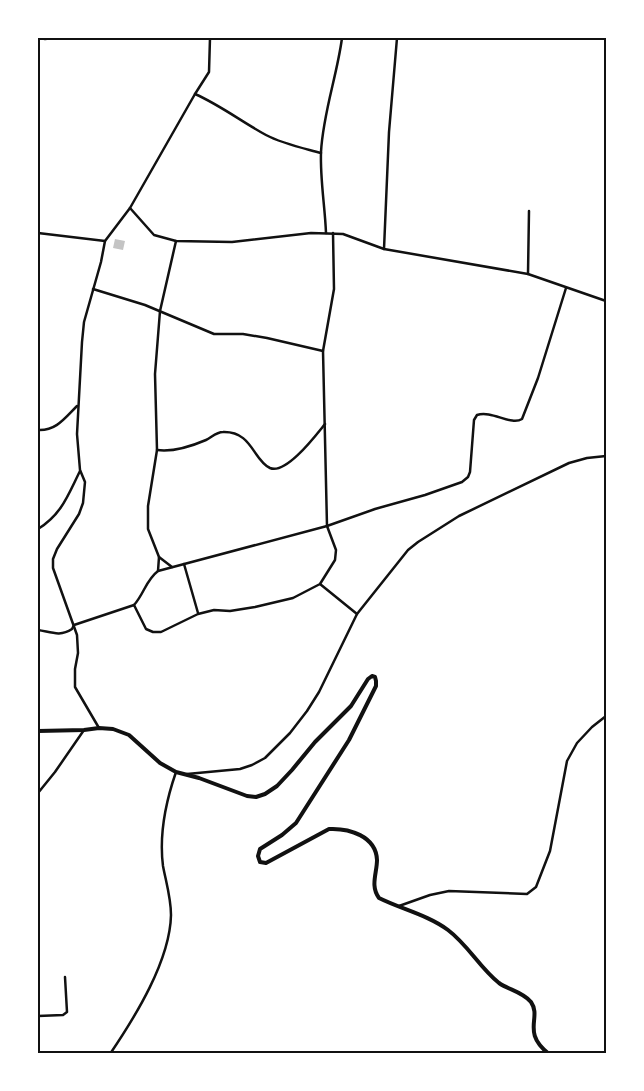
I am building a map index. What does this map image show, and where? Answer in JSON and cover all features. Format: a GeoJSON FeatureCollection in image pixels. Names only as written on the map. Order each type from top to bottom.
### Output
{"type":"FeatureCollection","features":[{"type":"Feature","properties":{"kind":"street"},"geometry":{"type":"LineString","coordinates":[[40,38],[53,38]]}},
{"type":"Feature","properties":{"kind":"street"},"geometry":{"type":"LineString","coordinates":[[99,728],[76,688],[75,669],[78,645],[74,625],[53,568],[53,559],[57,549],[79,514],[83,503],[85,482],[80,470],[77,406],[84,322],[102,262],[105,241],[130,208],[209,72],[210,38]]}},
{"type":"Feature","properties":{"kind":"street"},"geometry":{"type":"LineString","coordinates":[[326,233],[321,153],[328,101],[336,75],[342,38]]}},
{"type":"Feature","properties":{"kind":"street"},"geometry":{"type":"LineString","coordinates":[[384,250],[389,132],[397,38]]}},
{"type":"Feature","properties":{"kind":"street"},"geometry":{"type":"LineString","coordinates":[[195,94],[266,135],[321,153]]}},
{"type":"Feature","properties":{"kind":"street"},"geometry":{"type":"LineString","coordinates":[[130,208],[154,235],[176,241],[232,242],[311,233],[334,233],[353,237],[384,250],[528,274],[606,301]]}},
{"type":"Feature","properties":{"kind":"street"},"geometry":{"type":"LineString","coordinates":[[528,274],[529,211]]}},
{"type":"Feature","properties":{"kind":"street"},"geometry":{"type":"LineString","coordinates":[[38,233],[105,241]]}},
{"type":"Feature","properties":{"kind":"street"},"geometry":{"type":"LineString","coordinates":[[134,605],[146,629],[153,632],[161,632],[198,614],[214,610],[239,610],[293,598],[320,584],[335,560],[336,550],[327,526],[323,351],[334,289],[334,233]]}},
{"type":"Feature","properties":{"kind":"street"},"geometry":{"type":"LineString","coordinates":[[158,571],[159,558],[148,529],[147,518],[157,450],[155,374],[160,311],[168,268],[176,241]]}},
{"type":"Feature","properties":{"kind":"street"},"geometry":{"type":"LineString","coordinates":[[38,630],[55,634],[64,633],[72,629],[74,625],[134,605],[141,597],[151,576],[158,571],[327,526],[462,482],[468,477],[472,463],[474,420],[477,415],[484,413],[515,421],[522,419],[538,378],[566,288]]}},
{"type":"Feature","properties":{"kind":"street"},"geometry":{"type":"LineString","coordinates":[[93,289],[160,311],[214,334],[243,334],[323,351]]}},
{"type":"Feature","properties":{"kind":"street"},"geometry":{"type":"LineString","coordinates":[[38,430],[49,430],[56,426],[77,406]]}},
{"type":"Feature","properties":{"kind":"street"},"geometry":{"type":"LineString","coordinates":[[157,450],[170,450],[203,442],[224,431],[245,439],[267,466],[277,469],[299,454],[325,424]]}},
{"type":"Feature","properties":{"kind":"street"},"geometry":{"type":"LineString","coordinates":[[186,774],[252,765],[265,758],[290,733],[319,692],[356,614],[408,550],[458,516],[569,463],[587,458],[606,456]]}},
{"type":"Feature","properties":{"kind":"street"},"geometry":{"type":"LineString","coordinates":[[38,528],[52,519],[61,509],[80,470]]}},
{"type":"Feature","properties":{"kind":"street"},"geometry":{"type":"LineString","coordinates":[[159,558],[172,568]]}},
{"type":"Feature","properties":{"kind":"street"},"geometry":{"type":"LineString","coordinates":[[184,564],[198,614]]}},
{"type":"Feature","properties":{"kind":"street"},"geometry":{"type":"LineString","coordinates":[[320,584],[356,614]]}},
{"type":"Feature","properties":{"kind":"street"},"geometry":{"type":"LineString","coordinates":[[38,732],[108,728],[129,735],[160,763],[176,772],[247,796],[256,797],[265,794],[276,786],[292,770],[315,742],[351,706],[368,679],[372,676],[374,677],[376,683],[350,740],[296,823],[282,835],[260,849],[258,856],[261,863],[266,863],[329,829],[354,832],[365,838],[375,851],[377,858],[374,885],[377,895],[448,930],[498,982],[520,993],[531,1002],[534,1009],[534,1036],[541,1047],[549,1054]]}},
{"type":"Feature","properties":{"kind":"street"},"geometry":{"type":"LineString","coordinates":[[398,907],[430,895],[449,891],[527,894],[536,887],[550,852],[567,761],[577,742],[606,716]]}},
{"type":"Feature","properties":{"kind":"street"},"geometry":{"type":"LineString","coordinates":[[38,793],[84,730]]}},
{"type":"Feature","properties":{"kind":"street"},"geometry":{"type":"LineString","coordinates":[[110,1054],[142,1004],[166,942],[171,914],[163,866],[162,841],[166,808],[176,772]]}},
{"type":"Feature","properties":{"kind":"street"},"geometry":{"type":"LineString","coordinates":[[38,1016],[64,1015],[68,1012],[64,977]]}},
{"type":"Feature","properties":{"kind":"building"},"geometry":{"type":"Polygon","coordinates":[[[115,239],[125,241],[123,250],[113,248],[115,239]]]}}]}
